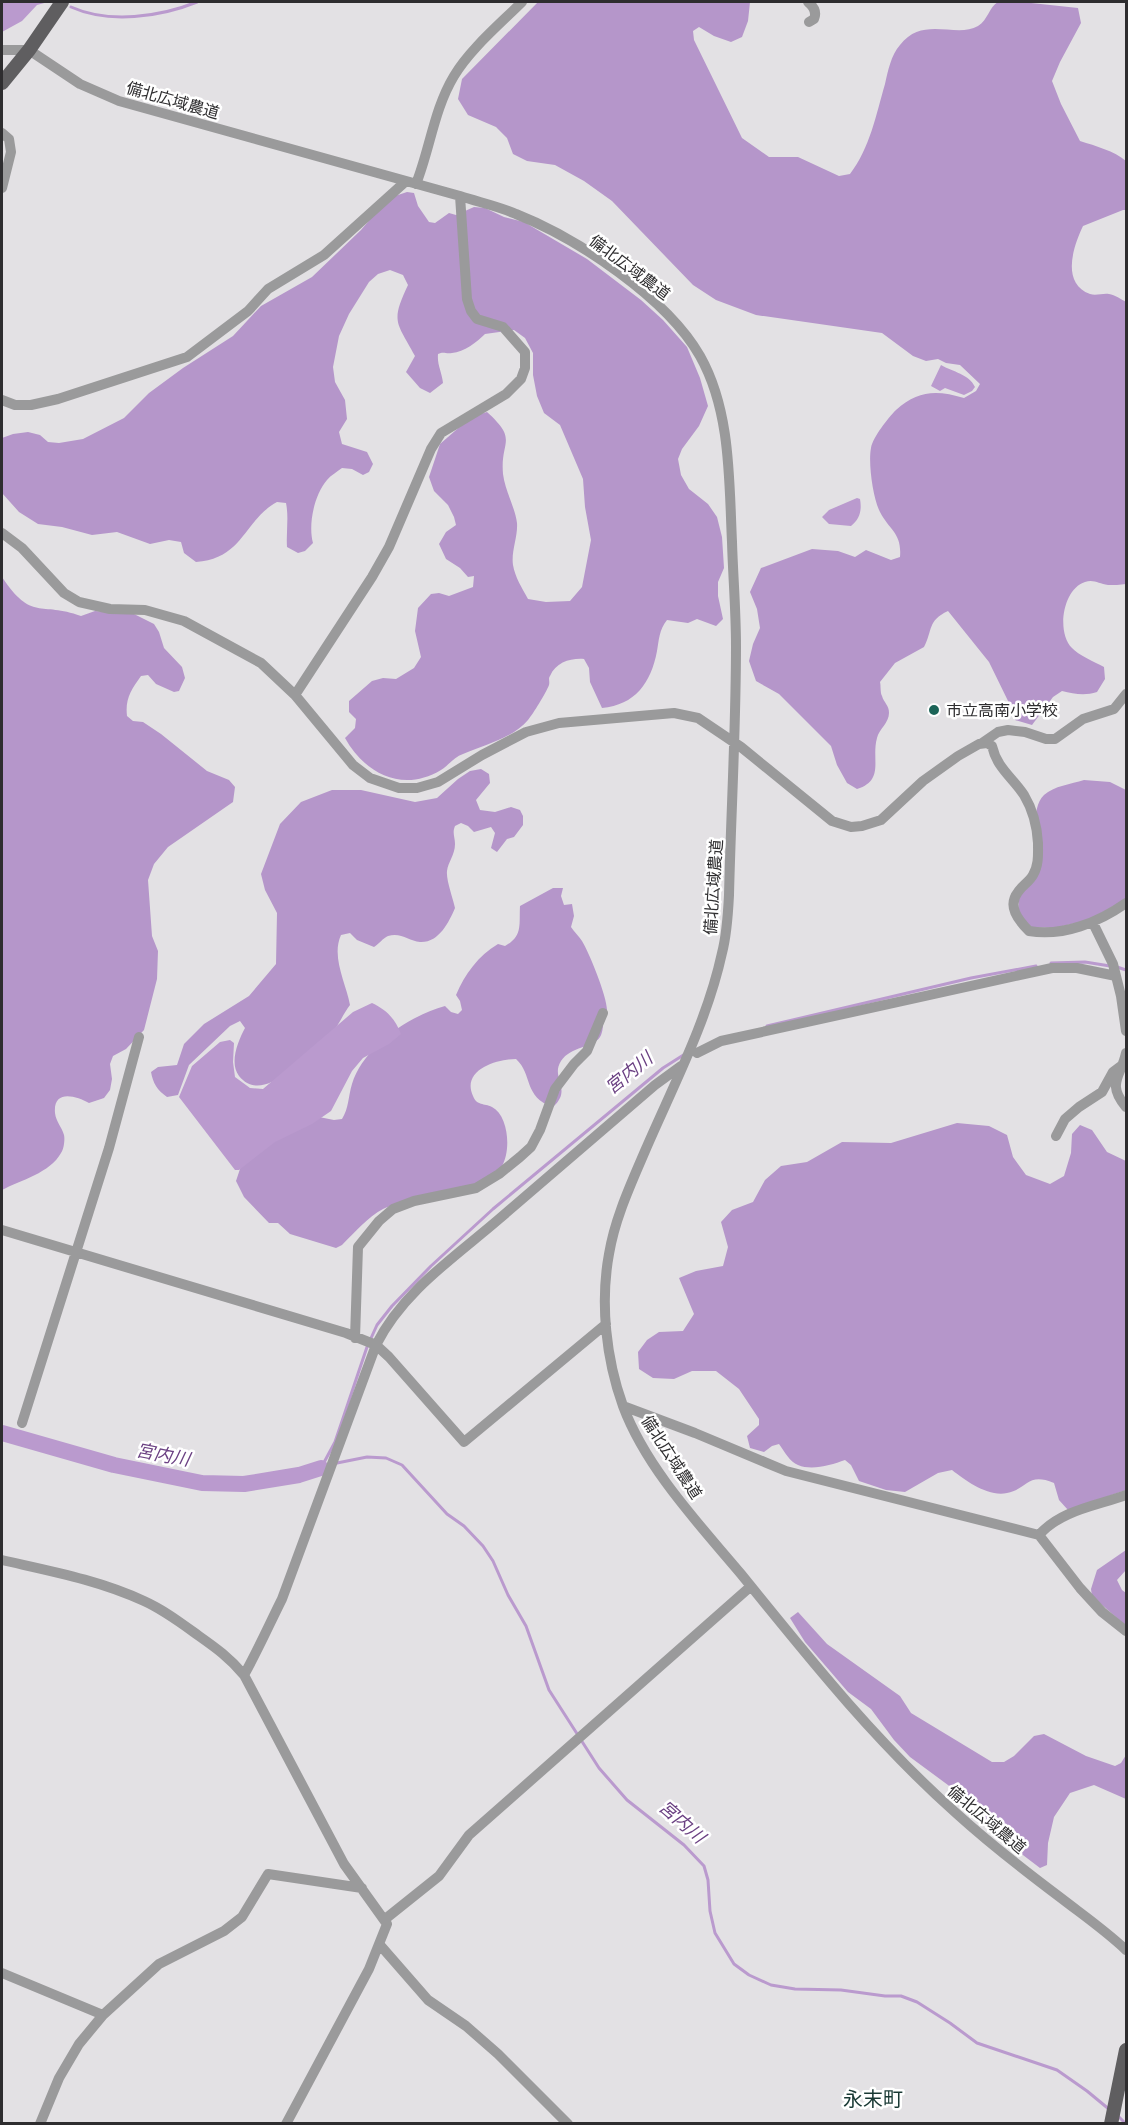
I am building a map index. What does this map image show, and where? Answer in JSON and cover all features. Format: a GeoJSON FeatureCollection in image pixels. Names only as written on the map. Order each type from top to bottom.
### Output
{"type":"FeatureCollection","features":[{"type":"Feature","properties":{"kind":"main road"},"geometry":{"type":"LineString","coordinates":[[2,83],[29,50],[62,2]]}},
{"type":"Feature","properties":{"kind":"main road"},"geometry":{"type":"LineString","coordinates":[[1111,2123],[1126,2050]]}},
{"type":"Feature","properties":{"kind":"street"},"geometry":{"type":"LineString","coordinates":[[2,400],[15,405],[31,405],[58,399],[187,357],[248,311],[268,289],[324,255],[410,183],[424,163],[440,106],[454,76],[522,2]]}},
{"type":"Feature","properties":{"kind":"street"},"geometry":{"type":"LineString","coordinates":[[808,2],[815,13],[814,19],[809,22]]}},
{"type":"Feature","properties":{"kind":"street"},"geometry":{"type":"LineString","coordinates":[[2,50],[29,50]]}},
{"type":"Feature","properties":{"kind":"street","name":"備北広域農道"},"geometry":{"type":"LineString","coordinates":[[29,50],[80,84],[118,101],[460,196],[536,222],[561,235],[650,297],[677,323],[700,356],[716,394],[725,436],[730,484],[736,644],[727,928],[716,977],[694,1040],[621,1209],[609,1253],[605,1287],[610,1358],[623,1406],[654,1465],[789,1636],[867,1727],[957,1815],[1108,1933],[1126,1950]]}},
{"type":"Feature","properties":{"kind":"street"},"geometry":{"type":"LineString","coordinates":[[2,134],[9,139],[11,152],[2,188]]}},
{"type":"Feature","properties":{"kind":"street"},"geometry":{"type":"LineString","coordinates":[[295,695],[389,547],[431,449],[441,433],[506,394],[521,379],[525,368],[525,351],[517,341],[502,327],[477,319],[471,311],[467,299],[460,196]]}},
{"type":"Feature","properties":{"kind":"street"},"geometry":{"type":"LineString","coordinates":[[2,533],[22,548],[64,593],[80,602],[110,609],[145,610],[184,621],[261,663],[295,695],[353,765],[370,778],[399,788],[417,788],[438,782],[526,732],[559,723],[674,713],[698,718],[750,753],[832,821],[851,827],[870,825],[881,820],[922,781],[994,734],[1002,731],[1025,732],[1051,740],[1055,739],[1083,719],[1114,709],[1126,694]]}},
{"type":"Feature","properties":{"kind":"street"},"geometry":{"type":"LineString","coordinates":[[982,743],[989,743],[992,746],[996,760],[1030,806],[1037,827],[1038,864],[1033,875],[1013,900],[1013,909],[1018,920],[1029,931],[1052,932],[1093,923],[1110,915],[1126,903]]}},
{"type":"Feature","properties":{"kind":"street"},"geometry":{"type":"LineString","coordinates":[[1093,923],[1115,971],[1126,1031]]}},
{"type":"Feature","properties":{"kind":"street"},"geometry":{"type":"LineString","coordinates":[[698,1053],[721,1041],[1052,968],[1115,971]]}},
{"type":"Feature","properties":{"kind":"street"},"geometry":{"type":"LineString","coordinates":[[355,1338],[358,1247],[379,1221],[393,1209],[414,1201],[476,1188],[499,1174],[531,1147],[540,1130],[555,1089],[587,1051],[603,1013]]}},
{"type":"Feature","properties":{"kind":"street"},"geometry":{"type":"LineString","coordinates":[[22,1423],[109,1148],[139,1037]]}},
{"type":"Feature","properties":{"kind":"street"},"geometry":{"type":"LineString","coordinates":[[1126,1053],[1125,1061],[1117,1074],[1116,1089],[1126,1107]]}},
{"type":"Feature","properties":{"kind":"street"},"geometry":{"type":"LineString","coordinates":[[244,1675],[282,1599],[376,1345],[385,1327],[397,1311],[436,1272],[684,1061]]}},
{"type":"Feature","properties":{"kind":"street"},"geometry":{"type":"LineString","coordinates":[[1056,1136],[1065,1119],[1078,1107],[1102,1092],[1113,1072],[1121,1066]]}},
{"type":"Feature","properties":{"kind":"street"},"geometry":{"type":"LineString","coordinates":[[2,1230],[376,1345],[394,1362],[464,1442],[606,1324]]}},
{"type":"Feature","properties":{"kind":"street"},"geometry":{"type":"LineString","coordinates":[[623,1406],[786,1471],[1039,1535],[1080,1588],[1102,1612],[1126,1631]]}},
{"type":"Feature","properties":{"kind":"street"},"geometry":{"type":"LineString","coordinates":[[1039,1535],[1058,1519],[1068,1514],[1126,1495]]}},
{"type":"Feature","properties":{"kind":"street"},"geometry":{"type":"LineString","coordinates":[[2,1560],[83,1578],[144,1601],[170,1615],[232,1660],[244,1675],[344,1863],[387,1924],[380,1945],[286,2124]]}},
{"type":"Feature","properties":{"kind":"street"},"geometry":{"type":"LineString","coordinates":[[384,1920],[439,1876],[469,1835],[750,1587]]}},
{"type":"Feature","properties":{"kind":"street"},"geometry":{"type":"LineString","coordinates":[[40,2124],[59,2078],[80,2044],[103,2015],[159,1964],[224,1931],[242,1917],[267,1874],[362,1888]]}},
{"type":"Feature","properties":{"kind":"street"},"geometry":{"type":"LineString","coordinates":[[380,1945],[428,2000],[465,2026],[498,2054],[568,2124]]}},
{"type":"Feature","properties":{"kind":"street"},"geometry":{"type":"LineString","coordinates":[[2,1972],[103,2015]]}},
{"type":"Feature","properties":{"kind":"shaded area"},"geometry":{"type":"Polygon","coordinates":[[[2,2],[48,2],[37,5],[22,21],[2,32],[2,2]]]}},
{"type":"Feature","properties":{"kind":"shaded area"},"geometry":{"type":"Polygon","coordinates":[[[538,2],[750,2],[748,21],[742,37],[731,42],[699,27],[693,31],[694,40],[742,138],[769,157],[798,157],[839,176],[850,174],[863,153],[892,58],[909,36],[929,29],[960,30],[978,26],[998,2],[1078,8],[1081,23],[1052,81],[1080,141],[1110,152],[1126,161],[1126,210],[1083,226],[1073,254],[1072,264],[1075,282],[1081,289],[1092,295],[1107,294],[1126,302],[1126,584],[1108,585],[1091,581],[1077,586],[1067,602],[1063,622],[1067,641],[1072,648],[1104,667],[1105,679],[1097,692],[1080,694],[1062,691],[1053,697],[1032,725],[1015,720],[989,662],[948,611],[934,622],[924,647],[895,663],[880,682],[881,694],[889,710],[889,717],[877,738],[874,774],[866,785],[857,789],[847,783],[837,765],[831,746],[779,694],[756,681],[749,661],[760,628],[757,609],[750,592],[761,568],[812,549],[838,551],[855,557],[866,550],[891,560],[900,557],[897,537],[880,512],[873,490],[870,455],[875,439],[893,413],[904,403],[920,395],[936,393],[964,398],[976,391],[980,384],[960,365],[938,359],[926,361],[913,356],[882,333],[756,315],[716,300],[693,285],[612,201],[584,181],[555,165],[527,161],[513,154],[507,138],[496,127],[468,115],[458,99],[462,79],[538,2]]]}},
{"type":"Feature","properties":{"kind":"shaded area"},"geometry":{"type":"Polygon","coordinates":[[[407,192],[414,193],[418,206],[429,222],[435,223],[449,213],[456,215],[474,207],[485,208],[504,217],[524,222],[587,259],[641,300],[687,347],[700,378],[708,406],[699,426],[682,449],[678,459],[681,475],[689,489],[708,504],[717,517],[722,537],[724,568],[718,582],[718,596],[723,619],[716,626],[697,619],[688,623],[667,620],[661,631],[651,673],[640,690],[632,697],[614,706],[602,708],[590,682],[589,668],[584,659],[564,662],[553,671],[542,698],[522,726],[498,740],[460,755],[441,770],[427,777],[413,780],[386,776],[374,770],[353,751],[345,738],[355,728],[356,719],[349,712],[349,701],[372,681],[383,678],[396,679],[414,668],[421,657],[415,631],[418,608],[431,594],[439,593],[449,596],[473,587],[474,576],[468,577],[460,568],[446,559],[439,544],[446,532],[456,525],[448,505],[434,491],[429,477],[440,444],[471,417],[487,412],[503,429],[505,435],[503,474],[517,523],[513,565],[528,599],[546,602],[570,601],[582,587],[591,540],[583,479],[560,425],[544,413],[537,396],[533,375],[533,353],[525,338],[514,330],[485,334],[461,351],[438,354],[443,383],[430,393],[420,388],[406,372],[415,356],[398,322],[399,307],[408,285],[403,275],[390,270],[378,274],[369,282],[349,314],[339,336],[333,367],[335,382],[345,400],[347,419],[339,432],[342,444],[367,452],[373,464],[369,472],[363,475],[352,469],[342,468],[322,486],[313,510],[311,528],[313,543],[305,551],[298,553],[287,547],[286,503],[277,502],[266,510],[242,538],[224,554],[196,562],[184,553],[181,542],[169,540],[150,544],[117,532],[92,535],[62,527],[38,524],[19,512],[2,493],[2,438],[28,432],[40,435],[48,442],[59,443],[83,439],[124,418],[149,393],[233,336],[261,306],[312,277],[361,230],[379,209],[395,196],[407,192]]]}},
{"type":"Feature","properties":{"kind":"shaded area"},"geometry":{"type":"Polygon","coordinates":[[[941,365],[965,376],[975,387],[964,395],[945,388],[940,391],[931,386],[941,365]]]}},
{"type":"Feature","properties":{"kind":"shaded area"},"geometry":{"type":"Polygon","coordinates":[[[857,498],[860,499],[860,511],[851,526],[829,524],[822,517],[829,510],[857,498]]]}},
{"type":"Feature","properties":{"kind":"shaded area"},"geometry":{"type":"Polygon","coordinates":[[[2,577],[21,600],[37,608],[81,616],[95,611],[134,614],[154,624],[164,648],[182,667],[185,678],[179,691],[174,692],[156,684],[148,675],[141,676],[130,695],[127,716],[133,721],[143,722],[207,771],[229,780],[235,787],[233,802],[168,847],[154,864],[148,880],[152,936],[158,951],[157,979],[144,1030],[126,1049],[113,1056],[110,1064],[112,1079],[110,1090],[104,1098],[89,1103],[78,1098],[61,1097],[55,1105],[55,1113],[64,1137],[64,1147],[61,1153],[43,1171],[2,1190],[2,577]]]}},
{"type":"Feature","properties":{"kind":"shaded area"},"geometry":{"type":"Polygon","coordinates":[[[481,769],[489,774],[490,783],[476,800],[480,810],[495,812],[511,807],[520,810],[523,825],[514,837],[507,839],[497,852],[491,848],[495,833],[491,827],[474,832],[461,823],[455,826],[455,848],[447,875],[455,908],[442,931],[433,939],[420,942],[393,935],[386,937],[374,947],[357,940],[350,933],[341,935],[338,943],[338,961],[350,1005],[333,1032],[276,1080],[257,1086],[247,1083],[239,1076],[235,1059],[237,1045],[245,1028],[240,1021],[230,1026],[189,1065],[178,1095],[167,1097],[161,1092],[154,1083],[151,1072],[158,1067],[177,1065],[184,1044],[204,1024],[249,996],[276,964],[277,913],[265,890],[261,874],[280,824],[301,802],[332,790],[361,790],[415,802],[437,798],[470,771],[481,769]]]}},
{"type":"Feature","properties":{"kind":"shaded area"},"geometry":{"type":"Polygon","coordinates":[[[1084,780],[1110,782],[1126,790],[1126,899],[1089,920],[1054,928],[1029,927],[1018,915],[1019,896],[1038,875],[1035,821],[1039,801],[1053,789],[1084,780]]]}},
{"type":"Feature","properties":{"kind":"shaded area"},"geometry":{"type":"Polygon","coordinates":[[[553,888],[563,888],[561,896],[564,905],[572,904],[574,916],[571,927],[589,955],[601,986],[607,1011],[597,1041],[570,1052],[561,1061],[558,1067],[561,1089],[559,1101],[553,1107],[543,1103],[533,1091],[525,1071],[516,1059],[491,1064],[476,1073],[471,1087],[477,1101],[498,1112],[507,1134],[505,1160],[493,1175],[465,1188],[383,1209],[336,1248],[290,1234],[278,1223],[269,1223],[244,1197],[236,1181],[241,1166],[272,1142],[319,1117],[342,1119],[358,1070],[377,1045],[403,1025],[431,1011],[445,1006],[451,1012],[458,1014],[462,1010],[456,995],[473,966],[498,944],[505,946],[515,938],[519,929],[520,906],[553,888]]]}},
{"type":"Feature","properties":{"kind":"shaded area"},"geometry":{"type":"Polygon","coordinates":[[[372,1003],[390,1015],[401,1034],[389,1044],[363,1058],[352,1071],[331,1111],[312,1124],[275,1142],[239,1170],[235,1170],[179,1097],[192,1066],[220,1042],[230,1040],[234,1043],[235,1077],[250,1088],[263,1089],[353,1012],[372,1003]]]}},
{"type":"Feature","properties":{"kind":"shaded area"},"geometry":{"type":"Polygon","coordinates":[[[957,1123],[989,1126],[1007,1135],[1013,1157],[1026,1175],[1050,1184],[1064,1176],[1071,1153],[1072,1134],[1080,1125],[1092,1130],[1107,1152],[1126,1161],[1126,1490],[1068,1510],[1059,1500],[1054,1483],[1038,1479],[1014,1491],[992,1493],[964,1479],[952,1470],[938,1473],[905,1492],[886,1490],[859,1481],[851,1465],[845,1460],[828,1465],[803,1467],[792,1461],[779,1444],[764,1452],[750,1448],[747,1436],[759,1425],[759,1419],[739,1389],[716,1371],[692,1371],[674,1379],[653,1378],[639,1369],[638,1352],[647,1340],[659,1332],[683,1331],[694,1314],[679,1278],[696,1271],[723,1266],[728,1247],[721,1222],[732,1210],[753,1202],[765,1180],[781,1166],[807,1162],[842,1142],[891,1143],[957,1123]]]}},
{"type":"Feature","properties":{"kind":"shaded area"},"geometry":{"type":"Polygon","coordinates":[[[1126,1550],[1126,1570],[1117,1580],[1126,1593],[1126,1626],[1092,1596],[1091,1589],[1097,1570],[1126,1550]]]}},
{"type":"Feature","properties":{"kind":"shaded area"},"geometry":{"type":"Polygon","coordinates":[[[798,1612],[827,1644],[900,1696],[911,1713],[992,1762],[1004,1762],[1014,1756],[1034,1736],[1044,1734],[1086,1756],[1115,1766],[1121,1763],[1126,1755],[1126,1799],[1094,1785],[1070,1793],[1054,1817],[1048,1843],[1047,1865],[1040,1868],[1015,1849],[971,1802],[910,1757],[871,1709],[848,1692],[805,1642],[790,1618],[798,1612]]]}},
{"type":"Feature","properties":{"kind":"waterway"},"geometry":{"type":"LineString","coordinates":[[71,7],[102,16],[118,17],[167,12],[197,2]]}},
{"type":"Feature","properties":{"kind":"waterway","name":"宮内川"},"geometry":{"type":"LineString","coordinates":[[1051,963],[1085,962],[1110,966]]}},
{"type":"Feature","properties":{"kind":"waterway","name":"宮内川"},"geometry":{"type":"LineString","coordinates":[[767,1026],[971,978],[1036,966]]}},
{"type":"Feature","properties":{"kind":"waterway","name":"宮内川"},"geometry":{"type":"LineString","coordinates":[[1117,967],[1126,970]]}},
{"type":"Feature","properties":{"kind":"waterway","name":"宮内川"},"geometry":{"type":"LineString","coordinates":[[321,1468],[335,1442],[367,1347],[377,1325],[392,1306],[431,1266],[493,1209],[663,1068],[685,1054]]}},
{"type":"Feature","properties":{"kind":"waterway","name":"宮内川"},"geometry":{"type":"LineString","coordinates":[[2,1433],[114,1465],[202,1483],[244,1484],[299,1475],[321,1468]]}},
{"type":"Feature","properties":{"kind":"waterway","name":"宮内川"},"geometry":{"type":"LineString","coordinates":[[337,1463],[367,1457],[386,1458],[402,1465],[447,1514],[464,1526],[483,1546],[526,1626],[549,1690],[599,1768],[627,1800],[684,1845],[704,1866],[715,1933],[734,1964],[749,1975],[771,1985],[795,1989],[841,1990],[901,1996],[917,2002],[977,2043],[1057,2070],[1110,2110]]}},
{"type":"Feature","properties":{"kind":"waterway","name":"宮内川"},"geometry":{"type":"LineString","coordinates":[[1118,2116],[1126,2124]]}},
{"type":"Feature","properties":{"kind":"place","name":"市立高南小学校"},"geometry":{"type":"Point","coordinates":[934,710]}},
{"type":"Feature","properties":{"kind":"district","name":"永末町"},"geometry":{"type":"Point","coordinates":[873,2099]}}]}
